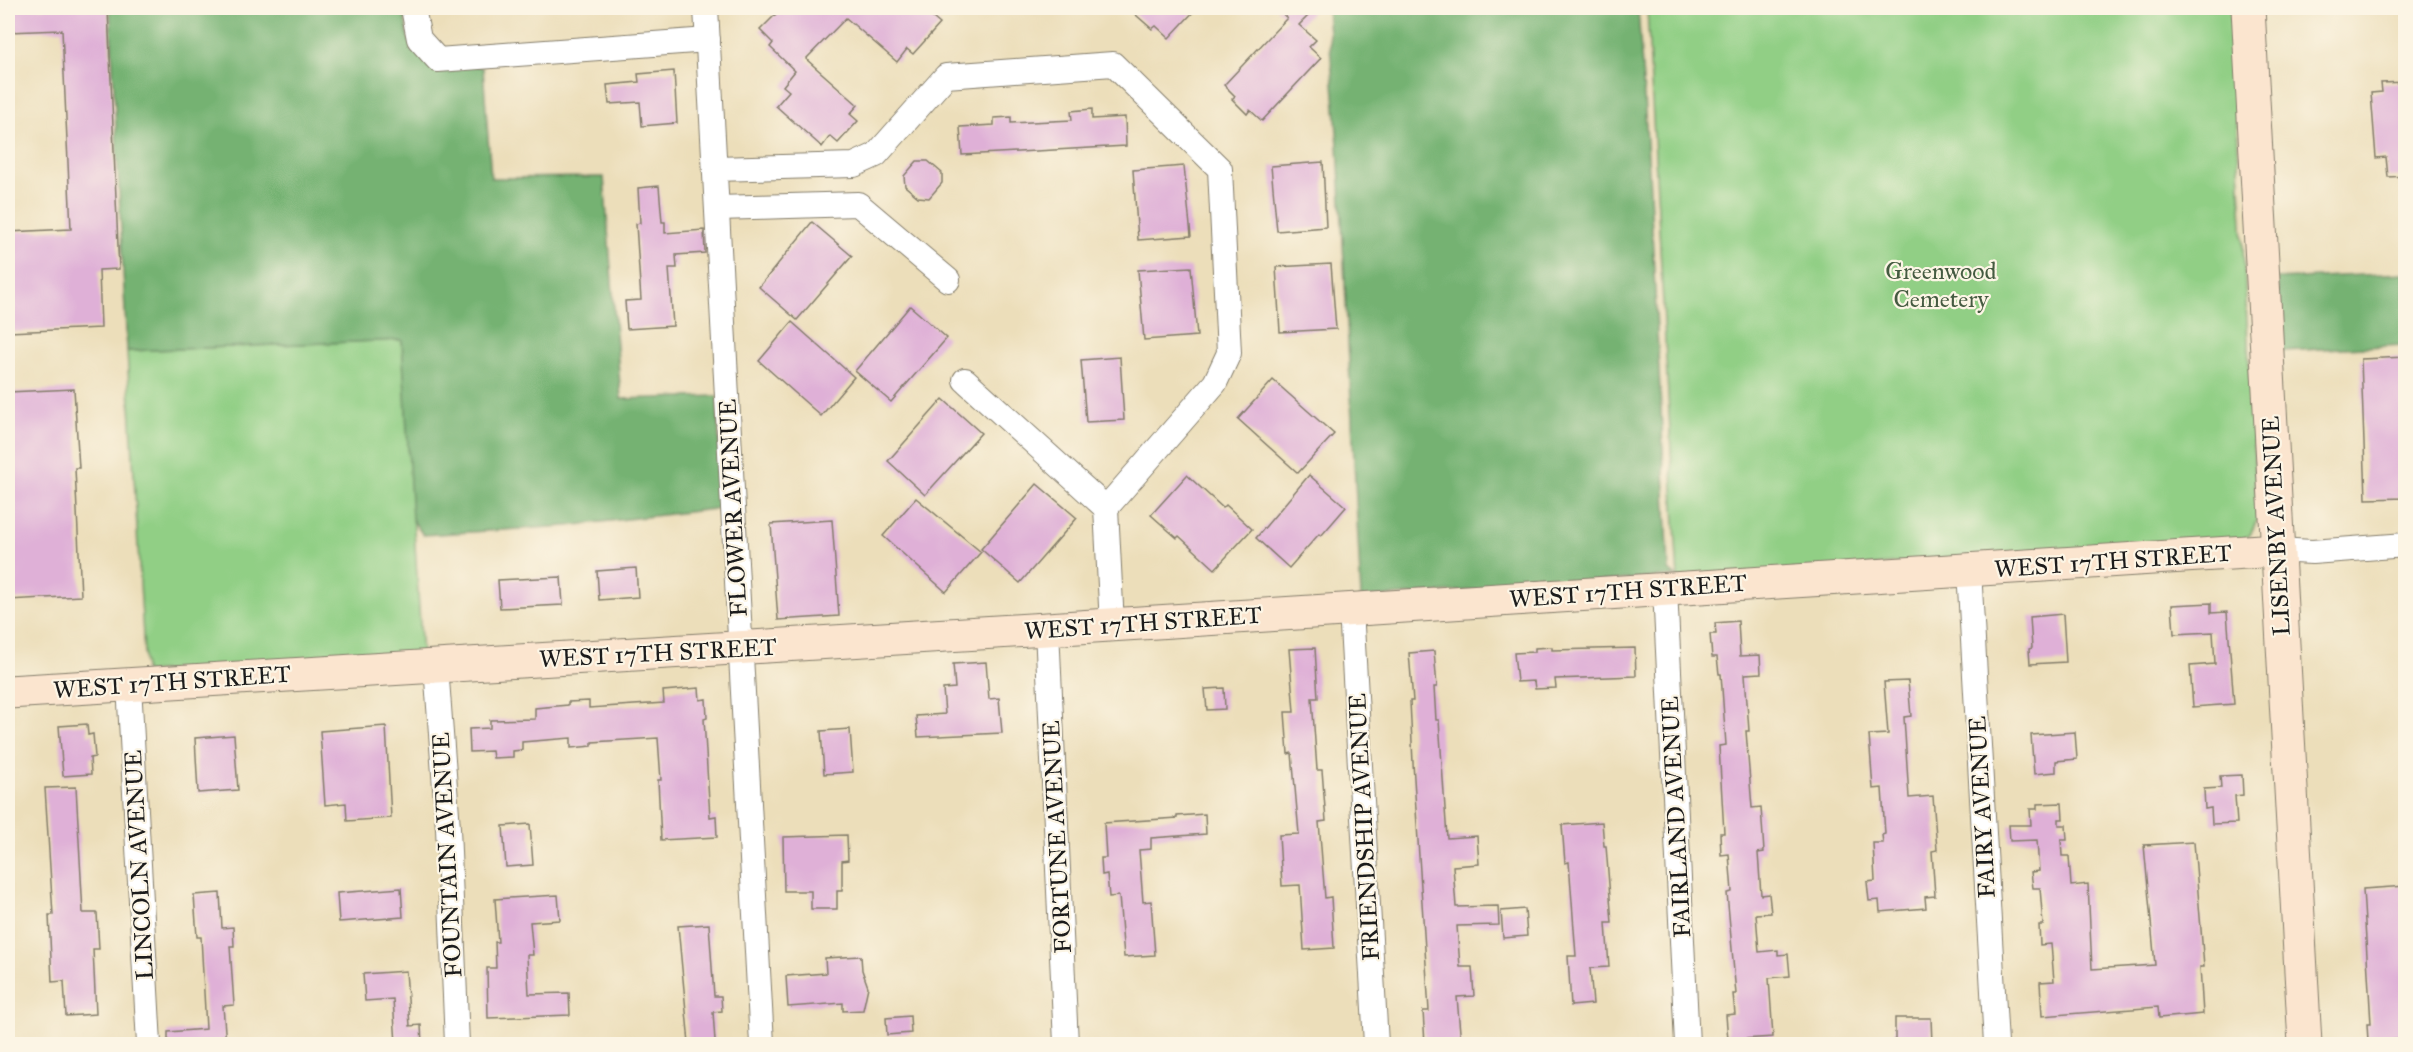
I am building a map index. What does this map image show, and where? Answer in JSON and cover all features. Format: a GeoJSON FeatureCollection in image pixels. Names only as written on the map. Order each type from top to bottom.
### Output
{"type":"FeatureCollection","features":[{"type":"Feature","properties":{"kind":"main road","name":"LISENBY AVENUE"},"geometry":{"type":"LineString","coordinates":[[2248,8],[2305,1044]]}},
{"type":"Feature","properties":{"kind":"main road","name":"WEST 17TH STREET"},"geometry":{"type":"LineString","coordinates":[[8,692],[1112,625],[2277,550]]}},
{"type":"Feature","properties":{"kind":"street"},"geometry":{"type":"LineString","coordinates":[[413,8],[419,39],[438,60],[708,40]]}},
{"type":"Feature","properties":{"kind":"street","name":"FLOWER AVENUE"},"geometry":{"type":"LineString","coordinates":[[706,8],[762,1044]]}},
{"type":"Feature","properties":{"kind":"street"},"geometry":{"type":"LineString","coordinates":[[715,169],[854,165],[876,155],[946,76],[1113,64],[1220,169],[1229,353],[1215,383],[1106,508],[1112,625]]}},
{"type":"Feature","properties":{"kind":"street"},"geometry":{"type":"LineString","coordinates":[[717,208],[858,204],[948,280]]}},
{"type":"Feature","properties":{"kind":"street"},"geometry":{"type":"LineString","coordinates":[[964,380],[1106,508]]}},
{"type":"Feature","properties":{"kind":"street"},"geometry":{"type":"LineString","coordinates":[[2277,550],[2312,552],[2406,545]]}},
{"type":"Feature","properties":{"kind":"street","name":"FAIRY AVENUE"},"geometry":{"type":"LineString","coordinates":[[1969,570],[1995,1044]]}},
{"type":"Feature","properties":{"kind":"street","name":"FAIRLAND AVENUE"},"geometry":{"type":"LineString","coordinates":[[1665,589],[1687,1044]]}},
{"type":"Feature","properties":{"kind":"street","name":"FRIENDSHIP AVENUE"},"geometry":{"type":"LineString","coordinates":[[1351,609],[1376,1044]]}},
{"type":"Feature","properties":{"kind":"street","name":"FORTUNE AVENUE"},"geometry":{"type":"LineString","coordinates":[[1047,629],[1066,1044]]}},
{"type":"Feature","properties":{"kind":"street","name":"FOUNTAIN AVENUE"},"geometry":{"type":"LineString","coordinates":[[436,666],[448,828],[457,1044]]}},
{"type":"Feature","properties":{"kind":"street","name":"LINCOLN AVENUE"},"geometry":{"type":"LineString","coordinates":[[129,685],[149,1044]]}},
{"type":"Feature","properties":{"kind":"green space"},"geometry":{"type":"Polygon","coordinates":[[[110,8],[403,8],[409,41],[483,68],[491,178],[604,177],[621,399],[717,396],[722,508],[567,526],[423,535],[412,519],[402,340],[127,351],[110,8]]]}},
{"type":"Feature","properties":{"kind":"green space"},"geometry":{"type":"Polygon","coordinates":[[[1327,8],[1638,8],[1649,172],[1669,570],[1676,576],[1361,598],[1338,145],[1327,8]]]}},
{"type":"Feature","properties":{"kind":"green space","name":"Greenwood Cemetery"},"geometry":{"type":"Polygon","coordinates":[[[1647,8],[2231,8],[2257,520],[2250,535],[2243,539],[1678,579],[1647,8]]]}},
{"type":"Feature","properties":{"kind":"green space"},"geometry":{"type":"Polygon","coordinates":[[[2405,273],[2405,345],[2282,351],[2277,279],[2405,273]]]}},
{"type":"Feature","properties":{"kind":"green space"},"geometry":{"type":"Polygon","coordinates":[[[402,340],[422,655],[145,672],[127,351],[402,340]]]}},
{"type":"Feature","properties":{"kind":"building"},"geometry":{"type":"Polygon","coordinates":[[[8,8],[108,8],[119,269],[99,270],[101,328],[8,332],[8,232],[71,229],[62,30],[8,32],[8,8]]]}},
{"type":"Feature","properties":{"kind":"building"},"geometry":{"type":"Polygon","coordinates":[[[782,8],[921,8],[940,24],[913,54],[907,49],[897,62],[846,18],[806,59],[858,105],[850,114],[858,121],[838,143],[830,136],[822,147],[776,106],[789,91],[783,86],[795,71],[770,47],[773,43],[760,30],[782,8]]]}},
{"type":"Feature","properties":{"kind":"building"},"geometry":{"type":"Polygon","coordinates":[[[1128,8],[1197,8],[1169,38],[1156,26],[1152,29],[1128,8]]]}},
{"type":"Feature","properties":{"kind":"building"},"geometry":{"type":"Polygon","coordinates":[[[1276,8],[1316,8],[1299,25],[1316,40],[1309,47],[1321,58],[1262,121],[1250,110],[1247,114],[1232,99],[1235,96],[1224,85],[1287,18],[1276,8]]]}},
{"type":"Feature","properties":{"kind":"building"},"geometry":{"type":"Polygon","coordinates":[[[674,71],[677,123],[642,126],[640,102],[609,104],[607,85],[639,82],[638,74],[674,71]]]}},
{"type":"Feature","properties":{"kind":"building"},"geometry":{"type":"Polygon","coordinates":[[[2406,82],[2406,176],[2388,177],[2386,157],[2376,158],[2371,93],[2382,92],[2381,83],[2406,82]]]}},
{"type":"Feature","properties":{"kind":"building"},"geometry":{"type":"Polygon","coordinates":[[[1092,109],[1092,119],[1125,117],[1126,146],[962,155],[960,127],[994,125],[994,118],[1011,117],[1011,123],[1072,120],[1071,111],[1092,109]]]}},
{"type":"Feature","properties":{"kind":"building"},"geometry":{"type":"Polygon","coordinates":[[[917,161],[928,161],[942,173],[942,183],[929,198],[918,197],[905,186],[904,176],[917,161]]]}},
{"type":"Feature","properties":{"kind":"building"},"geometry":{"type":"Polygon","coordinates":[[[1323,162],[1326,227],[1277,231],[1271,166],[1323,162]]]}},
{"type":"Feature","properties":{"kind":"building"},"geometry":{"type":"Polygon","coordinates":[[[1184,166],[1191,236],[1138,240],[1133,170],[1184,166]]]}},
{"type":"Feature","properties":{"kind":"building"},"geometry":{"type":"Polygon","coordinates":[[[659,186],[665,233],[704,230],[705,253],[676,255],[677,268],[669,268],[673,326],[627,329],[625,301],[641,300],[636,224],[640,223],[638,188],[659,186]]]}},
{"type":"Feature","properties":{"kind":"building"},"geometry":{"type":"Polygon","coordinates":[[[812,222],[852,256],[797,320],[759,287],[812,222]]]}},
{"type":"Feature","properties":{"kind":"building"},"geometry":{"type":"Polygon","coordinates":[[[1331,264],[1336,329],[1280,332],[1276,267],[1331,264]]]}},
{"type":"Feature","properties":{"kind":"building"},"geometry":{"type":"Polygon","coordinates":[[[1191,267],[1197,336],[1144,340],[1138,270],[1191,267]]]}},
{"type":"Feature","properties":{"kind":"building"},"geometry":{"type":"Polygon","coordinates":[[[910,306],[947,338],[891,402],[855,371],[910,306]]]}},
{"type":"Feature","properties":{"kind":"building"},"geometry":{"type":"Polygon","coordinates":[[[792,322],[854,377],[821,416],[759,361],[792,322]]]}},
{"type":"Feature","properties":{"kind":"building"},"geometry":{"type":"Polygon","coordinates":[[[1120,357],[1124,420],[1086,422],[1081,360],[1120,357]]]}},
{"type":"Feature","properties":{"kind":"building"},"geometry":{"type":"Polygon","coordinates":[[[2406,357],[2406,498],[2366,499],[2361,359],[2406,357]]]}},
{"type":"Feature","properties":{"kind":"building"},"geometry":{"type":"Polygon","coordinates":[[[1273,380],[1334,434],[1298,473],[1238,419],[1273,380]]]}},
{"type":"Feature","properties":{"kind":"building"},"geometry":{"type":"Polygon","coordinates":[[[74,389],[79,468],[75,468],[81,596],[8,600],[8,392],[74,389]]]}},
{"type":"Feature","properties":{"kind":"building"},"geometry":{"type":"Polygon","coordinates":[[[943,399],[981,433],[925,495],[888,461],[943,399]]]}},
{"type":"Feature","properties":{"kind":"building"},"geometry":{"type":"Polygon","coordinates":[[[1187,475],[1223,508],[1226,505],[1252,529],[1215,569],[1179,536],[1177,538],[1151,515],[1187,475]]]}},
{"type":"Feature","properties":{"kind":"building"},"geometry":{"type":"Polygon","coordinates":[[[1309,475],[1346,507],[1289,568],[1256,538],[1309,475]]]}},
{"type":"Feature","properties":{"kind":"building"},"geometry":{"type":"Polygon","coordinates":[[[1037,484],[1077,518],[1020,583],[981,549],[1037,484]]]}},
{"type":"Feature","properties":{"kind":"building"},"geometry":{"type":"Polygon","coordinates":[[[916,498],[981,552],[946,592],[883,536],[916,498]]]}},
{"type":"Feature","properties":{"kind":"building"},"geometry":{"type":"Polygon","coordinates":[[[832,520],[839,616],[778,620],[771,524],[832,520]]]}},
{"type":"Feature","properties":{"kind":"building"},"geometry":{"type":"Polygon","coordinates":[[[636,568],[638,597],[599,600],[597,571],[636,568]]]}},
{"type":"Feature","properties":{"kind":"building"},"geometry":{"type":"Polygon","coordinates":[[[561,577],[563,605],[500,608],[498,580],[561,577]]]}},
{"type":"Feature","properties":{"kind":"building"},"geometry":{"type":"Polygon","coordinates":[[[2211,603],[2211,613],[2227,612],[2234,704],[2193,707],[2190,666],[2215,664],[2213,632],[2174,634],[2172,605],[2211,603]]]}},
{"type":"Feature","properties":{"kind":"building"},"geometry":{"type":"Polygon","coordinates":[[[2063,614],[2066,662],[2030,664],[2029,649],[2032,648],[2030,617],[2063,614]]]}},
{"type":"Feature","properties":{"kind":"building"},"geometry":{"type":"Polygon","coordinates":[[[1738,621],[1740,656],[1760,655],[1761,673],[1745,674],[1749,731],[1746,731],[1752,808],[1761,807],[1764,852],[1758,853],[1761,895],[1769,894],[1771,913],[1756,914],[1759,952],[1778,950],[1778,955],[1788,954],[1790,976],[1769,978],[1773,1037],[1728,1040],[1726,1015],[1735,1014],[1733,994],[1736,994],[1727,893],[1732,892],[1729,854],[1721,855],[1720,833],[1724,833],[1719,746],[1726,745],[1721,674],[1719,674],[1717,657],[1712,657],[1710,634],[1716,634],[1715,623],[1738,621]]]}},
{"type":"Feature","properties":{"kind":"building"},"geometry":{"type":"Polygon","coordinates":[[[1552,647],[1552,650],[1635,648],[1636,676],[1555,679],[1556,688],[1535,689],[1534,681],[1517,682],[1514,653],[1535,652],[1535,648],[1552,647]]]}},
{"type":"Feature","properties":{"kind":"building"},"geometry":{"type":"Polygon","coordinates":[[[1315,648],[1318,698],[1312,698],[1317,770],[1322,770],[1326,821],[1319,822],[1325,898],[1331,897],[1334,948],[1304,950],[1300,885],[1282,886],[1279,835],[1299,834],[1292,753],[1288,754],[1285,712],[1294,712],[1289,649],[1315,648]]]}},
{"type":"Feature","properties":{"kind":"building"},"geometry":{"type":"Polygon","coordinates":[[[1434,651],[1437,687],[1434,687],[1436,720],[1439,720],[1447,838],[1477,836],[1479,864],[1453,866],[1456,907],[1498,906],[1499,925],[1457,926],[1460,967],[1472,967],[1474,996],[1457,997],[1461,1044],[1425,1044],[1423,1011],[1429,1011],[1413,763],[1410,701],[1413,701],[1409,653],[1434,651]]]}},
{"type":"Feature","properties":{"kind":"building"},"geometry":{"type":"Polygon","coordinates":[[[986,662],[989,699],[999,698],[1002,733],[918,737],[916,716],[945,714],[943,689],[955,688],[953,664],[986,662]]]}},
{"type":"Feature","properties":{"kind":"building"},"geometry":{"type":"Polygon","coordinates":[[[1908,681],[1911,716],[1904,717],[1909,798],[1933,796],[1937,850],[1932,851],[1935,896],[1925,897],[1926,908],[1880,912],[1879,900],[1869,901],[1867,882],[1875,881],[1873,843],[1883,843],[1882,835],[1885,834],[1882,788],[1873,789],[1869,735],[1888,734],[1884,682],[1908,681]]]}},
{"type":"Feature","properties":{"kind":"building"},"geometry":{"type":"Polygon","coordinates":[[[699,688],[700,700],[706,699],[707,718],[704,719],[710,817],[716,816],[717,837],[661,840],[658,738],[592,742],[592,746],[571,748],[571,738],[522,742],[522,750],[513,751],[513,757],[493,758],[492,751],[470,752],[469,729],[490,728],[490,720],[535,719],[535,708],[568,705],[568,702],[589,701],[589,708],[664,703],[663,691],[699,688]]]}},
{"type":"Feature","properties":{"kind":"building"},"geometry":{"type":"Polygon","coordinates":[[[1224,688],[1225,709],[1207,710],[1205,689],[1224,688]]]}},
{"type":"Feature","properties":{"kind":"building"},"geometry":{"type":"Polygon","coordinates":[[[87,724],[88,735],[93,734],[95,757],[90,758],[91,774],[63,776],[59,726],[87,724]]]}},
{"type":"Feature","properties":{"kind":"building"},"geometry":{"type":"Polygon","coordinates":[[[386,726],[391,818],[347,821],[346,803],[325,805],[320,731],[386,726]]]}},
{"type":"Feature","properties":{"kind":"building"},"geometry":{"type":"Polygon","coordinates":[[[850,729],[853,772],[824,774],[821,731],[850,729]]]}},
{"type":"Feature","properties":{"kind":"building"},"geometry":{"type":"Polygon","coordinates":[[[2075,732],[2077,759],[2056,761],[2056,772],[2034,774],[2031,735],[2075,732]]]}},
{"type":"Feature","properties":{"kind":"building"},"geometry":{"type":"Polygon","coordinates":[[[234,735],[238,790],[198,793],[195,738],[234,735]]]}},
{"type":"Feature","properties":{"kind":"building"},"geometry":{"type":"Polygon","coordinates":[[[2242,775],[2243,795],[2235,796],[2237,823],[2212,824],[2211,808],[2205,809],[2204,789],[2221,788],[2220,776],[2242,775]]]}},
{"type":"Feature","properties":{"kind":"building"},"geometry":{"type":"Polygon","coordinates":[[[76,787],[83,913],[97,913],[99,949],[93,949],[96,1014],[66,1016],[64,981],[52,982],[49,915],[53,915],[45,788],[76,787]]]}},
{"type":"Feature","properties":{"kind":"building"},"geometry":{"type":"Polygon","coordinates":[[[2062,803],[2063,819],[2059,819],[2059,825],[2066,825],[2067,840],[2061,840],[2062,856],[2069,856],[2071,886],[2088,884],[2092,969],[2155,965],[2144,845],[2194,842],[2204,967],[2200,967],[2203,1014],[2159,1018],[2158,1007],[2042,1016],[2040,982],[2054,981],[2051,944],[2040,945],[2039,925],[2043,925],[2040,888],[2033,888],[2031,872],[2039,871],[2037,840],[2010,841],[2009,825],[2031,825],[2030,809],[2037,809],[2037,804],[2062,803]]]}},
{"type":"Feature","properties":{"kind":"building"},"geometry":{"type":"Polygon","coordinates":[[[1205,814],[1206,834],[1151,838],[1151,849],[1139,850],[1143,902],[1151,901],[1155,955],[1124,957],[1119,896],[1109,897],[1107,874],[1102,875],[1101,858],[1106,858],[1104,823],[1205,814]]]}},
{"type":"Feature","properties":{"kind":"building"},"geometry":{"type":"Polygon","coordinates":[[[1602,822],[1612,923],[1606,923],[1609,967],[1590,968],[1593,1004],[1571,1006],[1568,956],[1576,956],[1569,862],[1565,863],[1562,825],[1602,822]]]}},
{"type":"Feature","properties":{"kind":"building"},"geometry":{"type":"Polygon","coordinates":[[[530,824],[533,865],[506,867],[503,826],[530,824]]]}},
{"type":"Feature","properties":{"kind":"building"},"geometry":{"type":"Polygon","coordinates":[[[847,835],[848,860],[842,861],[842,891],[837,891],[837,909],[811,909],[811,891],[784,891],[783,837],[847,835]]]}},
{"type":"Feature","properties":{"kind":"building"},"geometry":{"type":"Polygon","coordinates":[[[2406,886],[2406,1039],[2368,1041],[2367,1024],[2371,1024],[2363,889],[2406,886]]]}},
{"type":"Feature","properties":{"kind":"building"},"geometry":{"type":"Polygon","coordinates":[[[401,888],[403,917],[339,922],[337,893],[401,888]]]}},
{"type":"Feature","properties":{"kind":"building"},"geometry":{"type":"Polygon","coordinates":[[[220,893],[222,928],[233,927],[234,946],[230,946],[234,1005],[223,1006],[226,1044],[168,1044],[168,1032],[206,1029],[201,937],[197,937],[194,895],[220,893]]]}},
{"type":"Feature","properties":{"kind":"building"},"geometry":{"type":"Polygon","coordinates":[[[558,895],[560,920],[530,922],[533,955],[527,955],[529,994],[569,993],[570,1015],[488,1018],[487,968],[496,968],[495,942],[498,942],[495,899],[558,895]]]}},
{"type":"Feature","properties":{"kind":"building"},"geometry":{"type":"Polygon","coordinates":[[[1525,909],[1527,936],[1503,938],[1501,911],[1525,909]]]}},
{"type":"Feature","properties":{"kind":"building"},"geometry":{"type":"Polygon","coordinates":[[[709,924],[714,996],[721,996],[722,1011],[713,1012],[715,1041],[689,1043],[678,926],[709,924]]]}},
{"type":"Feature","properties":{"kind":"building"},"geometry":{"type":"Polygon","coordinates":[[[861,956],[862,970],[868,987],[863,1010],[843,1011],[843,1003],[788,1007],[786,976],[826,973],[825,958],[861,956]]]}},
{"type":"Feature","properties":{"kind":"building"},"geometry":{"type":"Polygon","coordinates":[[[406,971],[410,1026],[421,1025],[422,1044],[396,1044],[393,999],[365,1001],[363,974],[406,971]]]}},
{"type":"Feature","properties":{"kind":"building"},"geometry":{"type":"Polygon","coordinates":[[[910,1016],[911,1033],[887,1035],[886,1018],[910,1016]]]}},
{"type":"Feature","properties":{"kind":"building"},"geometry":{"type":"Polygon","coordinates":[[[1895,1018],[1931,1018],[1932,1044],[1895,1044],[1895,1018]]]}}]}
